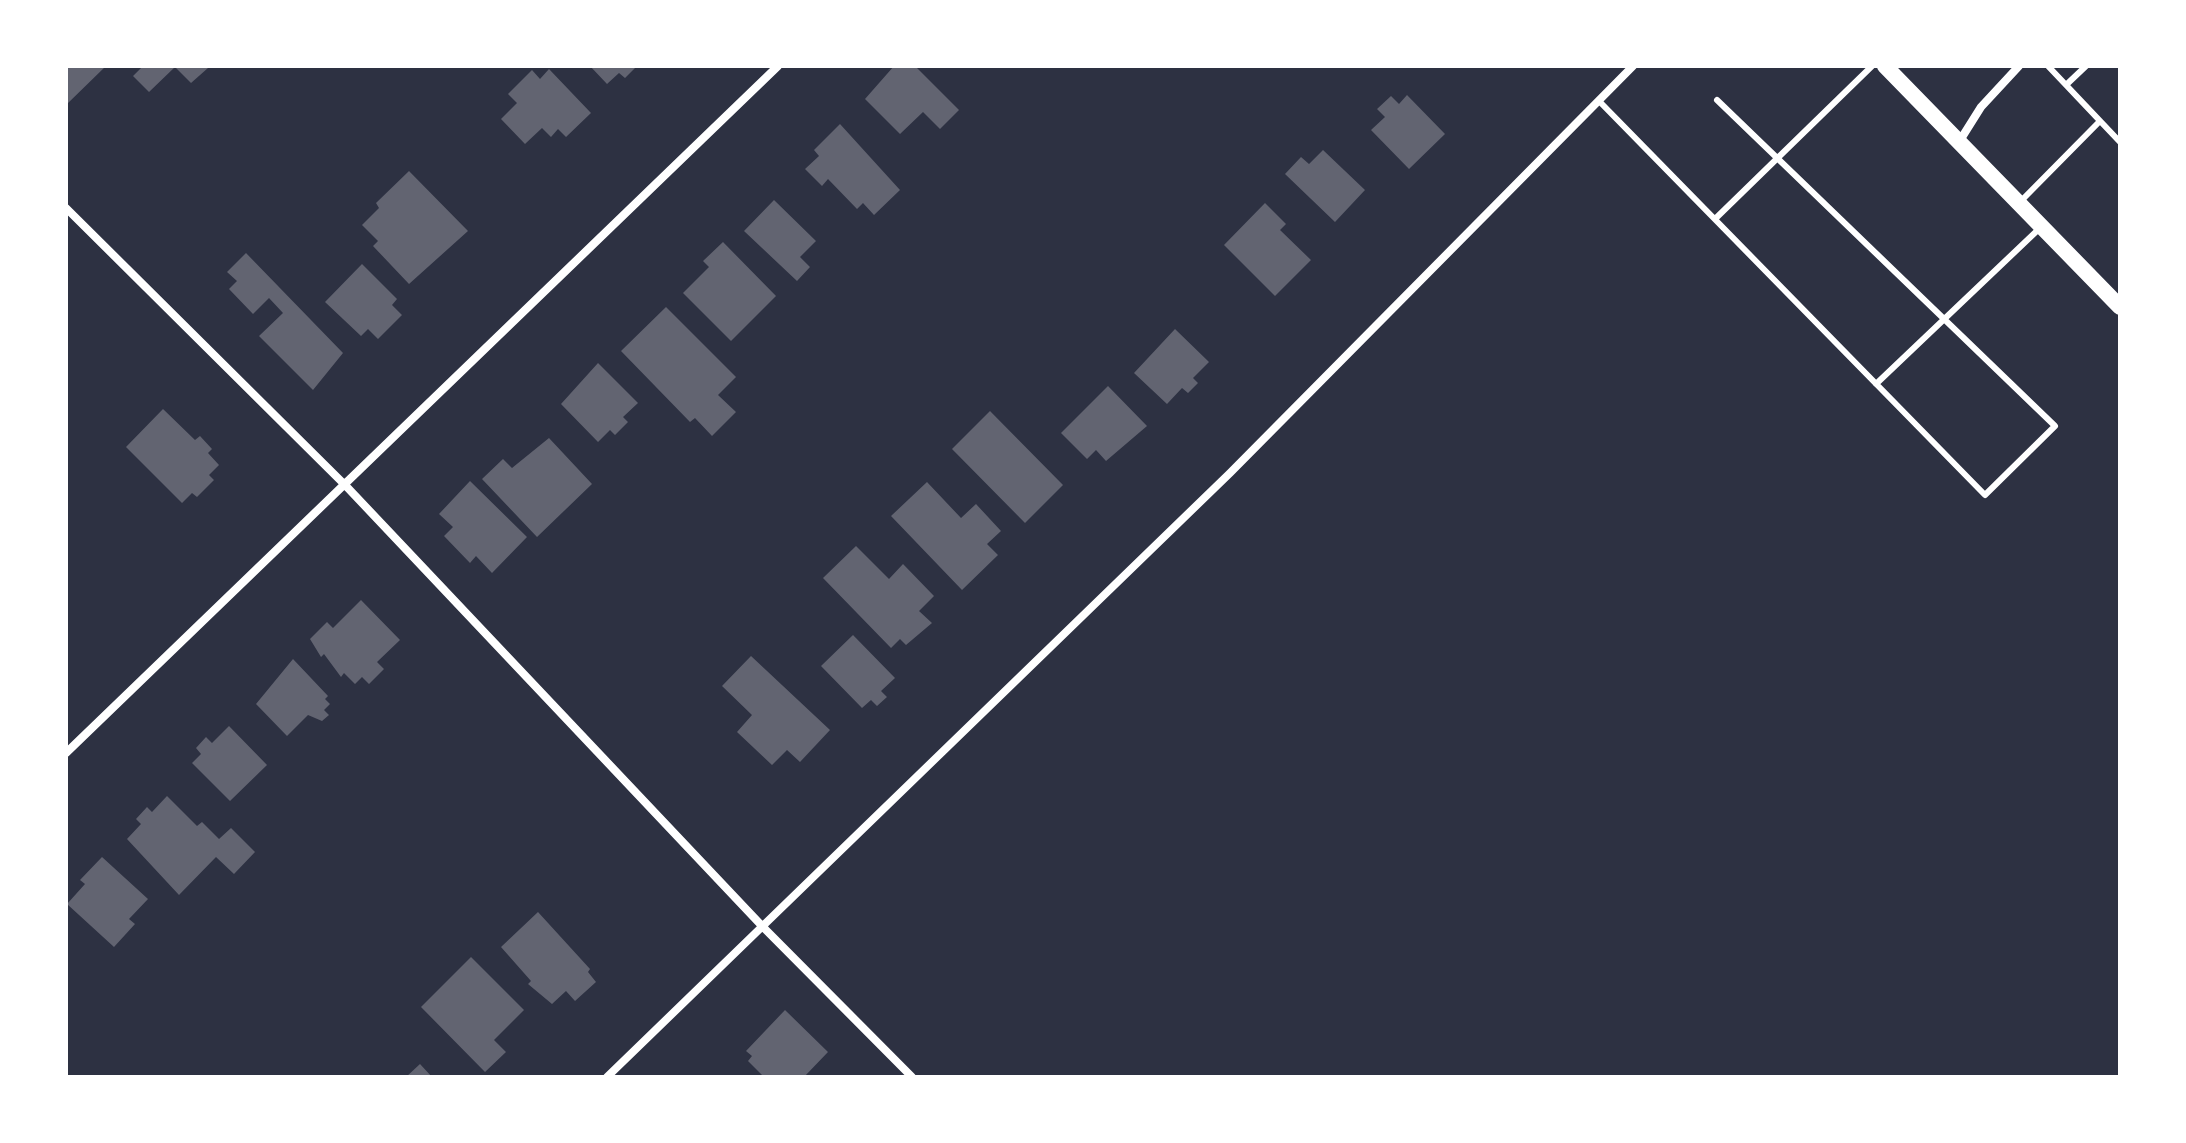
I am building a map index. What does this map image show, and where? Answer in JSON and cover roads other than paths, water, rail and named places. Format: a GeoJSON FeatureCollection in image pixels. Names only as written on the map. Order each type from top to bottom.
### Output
{"type":"FeatureCollection","features":[{"type":"Feature","properties":{"kind":"main road"},"geometry":{"type":"LineString","coordinates":[[1885,66],[2120,307]]}},
{"type":"Feature","properties":{"kind":"street"},"geometry":{"type":"LineString","coordinates":[[66,753],[778,66]]}},
{"type":"Feature","properties":{"kind":"street"},"geometry":{"type":"LineString","coordinates":[[607,1077],[1230,473],[1633,66]]}},
{"type":"Feature","properties":{"kind":"street"},"geometry":{"type":"LineString","coordinates":[[1958,143],[1981,107],[2019,66]]}},
{"type":"Feature","properties":{"kind":"street"},"geometry":{"type":"LineString","coordinates":[[66,208],[346,486],[763,927],[912,1077]]}},
{"type":"Feature","properties":{"kind":"lane"},"geometry":{"type":"LineString","coordinates":[[1715,219],[1872,66]]}},
{"type":"Feature","properties":{"kind":"lane"},"geometry":{"type":"LineString","coordinates":[[2048,66],[2120,142]]}},
{"type":"Feature","properties":{"kind":"lane"},"geometry":{"type":"LineString","coordinates":[[2066,85],[2086,66]]}},
{"type":"Feature","properties":{"kind":"lane"},"geometry":{"type":"LineString","coordinates":[[1599,101],[1985,495],[2055,426],[1717,100]]}},
{"type":"Feature","properties":{"kind":"lane"},"geometry":{"type":"LineString","coordinates":[[2018,204],[2100,121]]}},
{"type":"Feature","properties":{"kind":"lane"},"geometry":{"type":"LineString","coordinates":[[1876,384],[2041,227]]}}]}
